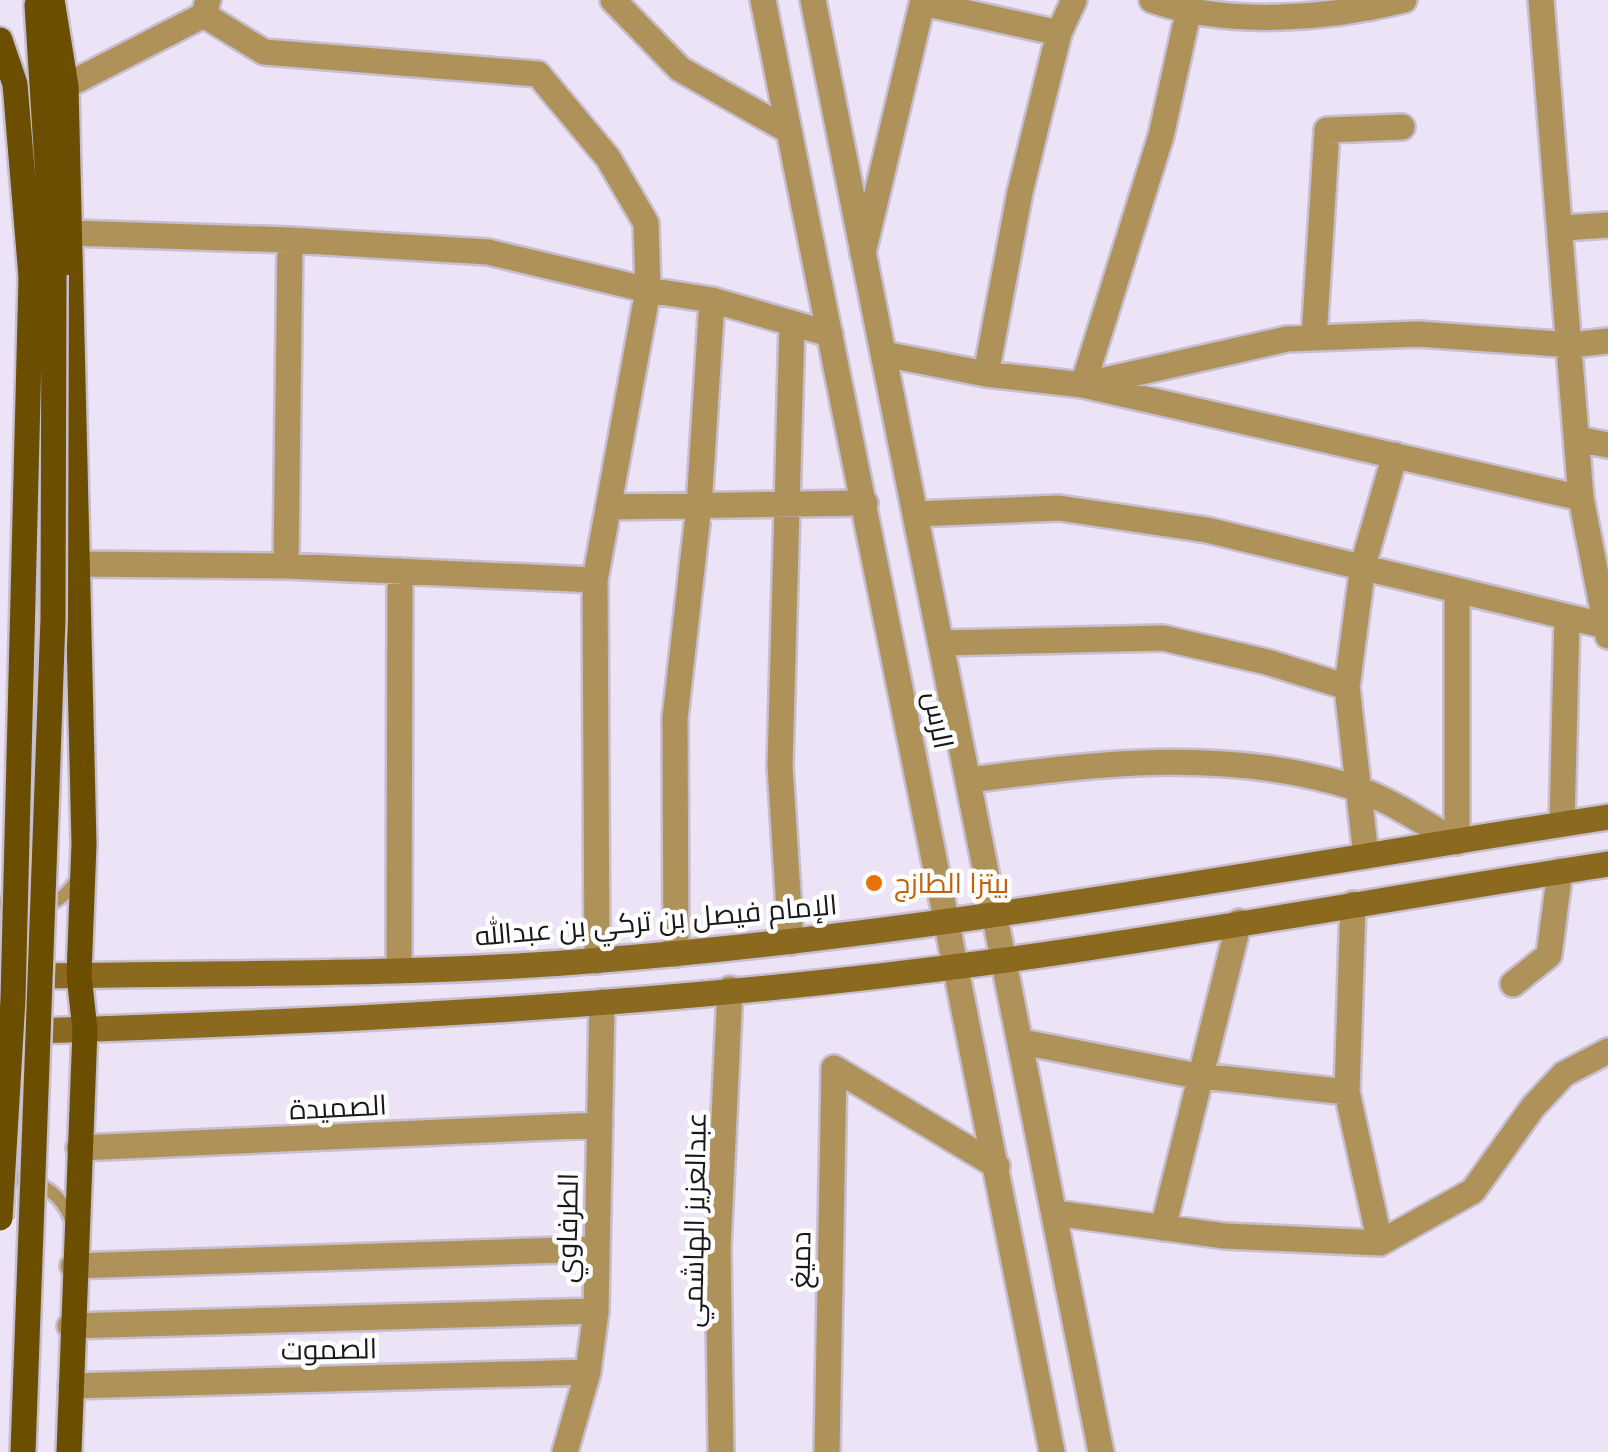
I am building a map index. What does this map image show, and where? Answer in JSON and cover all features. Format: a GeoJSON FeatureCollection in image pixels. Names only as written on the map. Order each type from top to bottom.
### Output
{"type":"FeatureCollection","features":[{"type":"Feature","properties":{"kind":"main road"},"geometry":{"type":"LineString","coordinates":[[23,1452],[53,619],[36,0]]}},
{"type":"Feature","properties":{"kind":"main road"},"geometry":{"type":"LineString","coordinates":[[52,0],[66,86],[72,233],[84,844],[80,976],[84,1030],[70,1326],[69,1452]]}},
{"type":"Feature","properties":{"kind":"main road"},"geometry":{"type":"LineString","coordinates":[[0,40],[15,84],[42,276],[13,999],[0,1218]]}},
{"type":"Feature","properties":{"kind":"main road","name":"الإمام فيصل بن تركي بن عبدالله"},"geometry":{"type":"LineString","coordinates":[[0,977],[399,968],[597,961],[676,954],[950,922],[1608,817]]}},
{"type":"Feature","properties":{"kind":"main road"},"geometry":{"type":"LineString","coordinates":[[0,1032],[212,1027],[730,990],[1006,960],[1608,864]]}},
{"type":"Feature","properties":{"kind":"street"},"geometry":{"type":"LineString","coordinates":[[613,0],[680,69],[790,131]]}},
{"type":"Feature","properties":{"kind":"street","name":"الرس"},"geometry":{"type":"LineString","coordinates":[[763,0],[950,922],[1052,1452]]}},
{"type":"Feature","properties":{"kind":"street","name":"الرس"},"geometry":{"type":"LineString","coordinates":[[813,0],[1101,1452]]}},
{"type":"Feature","properties":{"kind":"street"},"geometry":{"type":"LineString","coordinates":[[986,374],[1020,192],[1058,33],[1074,0]]}},
{"type":"Feature","properties":{"kind":"street"},"geometry":{"type":"LineString","coordinates":[[1152,0],[1188,13],[1264,18],[1404,0]]}},
{"type":"Feature","properties":{"kind":"street"},"geometry":{"type":"LineString","coordinates":[[916,514],[1060,508],[1207,530],[1364,565],[1607,631],[1582,498],[1563,228],[1541,0]]}},
{"type":"Feature","properties":{"kind":"street"},"geometry":{"type":"LineString","coordinates":[[863,254],[923,1],[1058,33]]}},
{"type":"Feature","properties":{"kind":"street"},"geometry":{"type":"LineString","coordinates":[[66,86],[206,7],[264,52],[538,74],[608,158],[646,223],[648,290],[595,580],[597,961]]}},
{"type":"Feature","properties":{"kind":"street"},"geometry":{"type":"LineString","coordinates":[[1083,386],[1161,136],[1188,13]]}},
{"type":"Feature","properties":{"kind":"street"},"geometry":{"type":"LineString","coordinates":[[1314,338],[1327,130],[1402,127]]}},
{"type":"Feature","properties":{"kind":"street"},"geometry":{"type":"LineString","coordinates":[[1563,228],[1608,225]]}},
{"type":"Feature","properties":{"kind":"street"},"geometry":{"type":"LineString","coordinates":[[72,233],[488,252],[648,290],[712,300],[830,334]]}},
{"type":"Feature","properties":{"kind":"street"},"geometry":{"type":"LineString","coordinates":[[286,566],[290,240]]}},
{"type":"Feature","properties":{"kind":"street"},"geometry":{"type":"LineString","coordinates":[[676,954],[675,718],[699,506],[712,300]]}},
{"type":"Feature","properties":{"kind":"street"},"geometry":{"type":"LineString","coordinates":[[791,942],[780,766],[792,323]]}},
{"type":"Feature","properties":{"kind":"street"},"geometry":{"type":"LineString","coordinates":[[1083,386],[1287,339],[1418,334],[1572,345],[1608,341]]}},
{"type":"Feature","properties":{"kind":"street"},"geometry":{"type":"LineString","coordinates":[[884,354],[986,374],[1083,386],[1582,498]]}},
{"type":"Feature","properties":{"kind":"street"},"geometry":{"type":"LineString","coordinates":[[1578,439],[1608,445]]}},
{"type":"Feature","properties":{"kind":"street"},"geometry":{"type":"LineString","coordinates":[[1366,856],[1347,687],[1364,565],[1394,455]]}},
{"type":"Feature","properties":{"kind":"street"},"geometry":{"type":"LineString","coordinates":[[608,508],[865,503]]}},
{"type":"Feature","properties":{"kind":"street"},"geometry":{"type":"LineString","coordinates":[[76,564],[286,566],[595,580]]}},
{"type":"Feature","properties":{"kind":"street"},"geometry":{"type":"LineString","coordinates":[[399,968],[400,571]]}},
{"type":"Feature","properties":{"kind":"street"},"geometry":{"type":"LineString","coordinates":[[970,780],[1104,762],[1191,759],[1286,772],[1358,789],[1457,842],[1457,592]]}},
{"type":"Feature","properties":{"kind":"street"},"geometry":{"type":"LineString","coordinates":[[1562,824],[1567,618]]}},
{"type":"Feature","properties":{"kind":"street"},"geometry":{"type":"LineString","coordinates":[[942,643],[1163,638],[1267,662],[1347,687]]}},
{"type":"Feature","properties":{"kind":"street"},"geometry":{"type":"LineString","coordinates":[[1513,984],[1548,955],[1560,871]]}},
{"type":"Feature","properties":{"kind":"street"},"geometry":{"type":"LineString","coordinates":[[1353,904],[1347,1092],[1380,1243]]}},
{"type":"Feature","properties":{"kind":"street"},"geometry":{"type":"LineString","coordinates":[[1163,1228],[1239,922]]}},
{"type":"Feature","properties":{"kind":"street","name":"عبدالعزيز الهاشمي"},"geometry":{"type":"LineString","coordinates":[[721,1452],[718,1248],[730,990]]}},
{"type":"Feature","properties":{"kind":"street","name":"الطرفاوي"},"geometry":{"type":"LineString","coordinates":[[565,1452],[588,1372],[596,1311],[594,1250],[602,1002]]}},
{"type":"Feature","properties":{"kind":"street"},"geometry":{"type":"LineString","coordinates":[[1022,1042],[1202,1076],[1347,1092]]}},
{"type":"Feature","properties":{"kind":"street"},"geometry":{"type":"LineString","coordinates":[[1055,1213],[1224,1236],[1380,1243],[1473,1190],[1533,1107],[1564,1074],[1608,1051]]}},
{"type":"Feature","properties":{"kind":"street","name":"دميغ"},"geometry":{"type":"LineString","coordinates":[[827,1452],[834,1068],[997,1166]]}},
{"type":"Feature","properties":{"kind":"street","name":"الصميدة"},"geometry":{"type":"LineString","coordinates":[[79,1148],[600,1125]]}},
{"type":"Feature","properties":{"kind":"street"},"geometry":{"type":"LineString","coordinates":[[74,1259],[594,1250]]}},
{"type":"Feature","properties":{"kind":"street"},"geometry":{"type":"LineString","coordinates":[[70,1326],[596,1311]]}},
{"type":"Feature","properties":{"kind":"street","name":"الصموت"},"geometry":{"type":"LineString","coordinates":[[71,1386],[588,1372]]}},
{"type":"Feature","properties":{"kind":"lane"},"geometry":{"type":"LineString","coordinates":[[0,903],[26,910],[63,896],[76,882],[84,844]]}},
{"type":"Feature","properties":{"kind":"lane"},"geometry":{"type":"LineString","coordinates":[[0,1179],[36,1182],[54,1194],[67,1210],[74,1231],[74,1259]]}},
{"type":"Feature","properties":{"kind":"place","name":"بيتزا الطازج"},"geometry":{"type":"Point","coordinates":[874,883]}}]}
